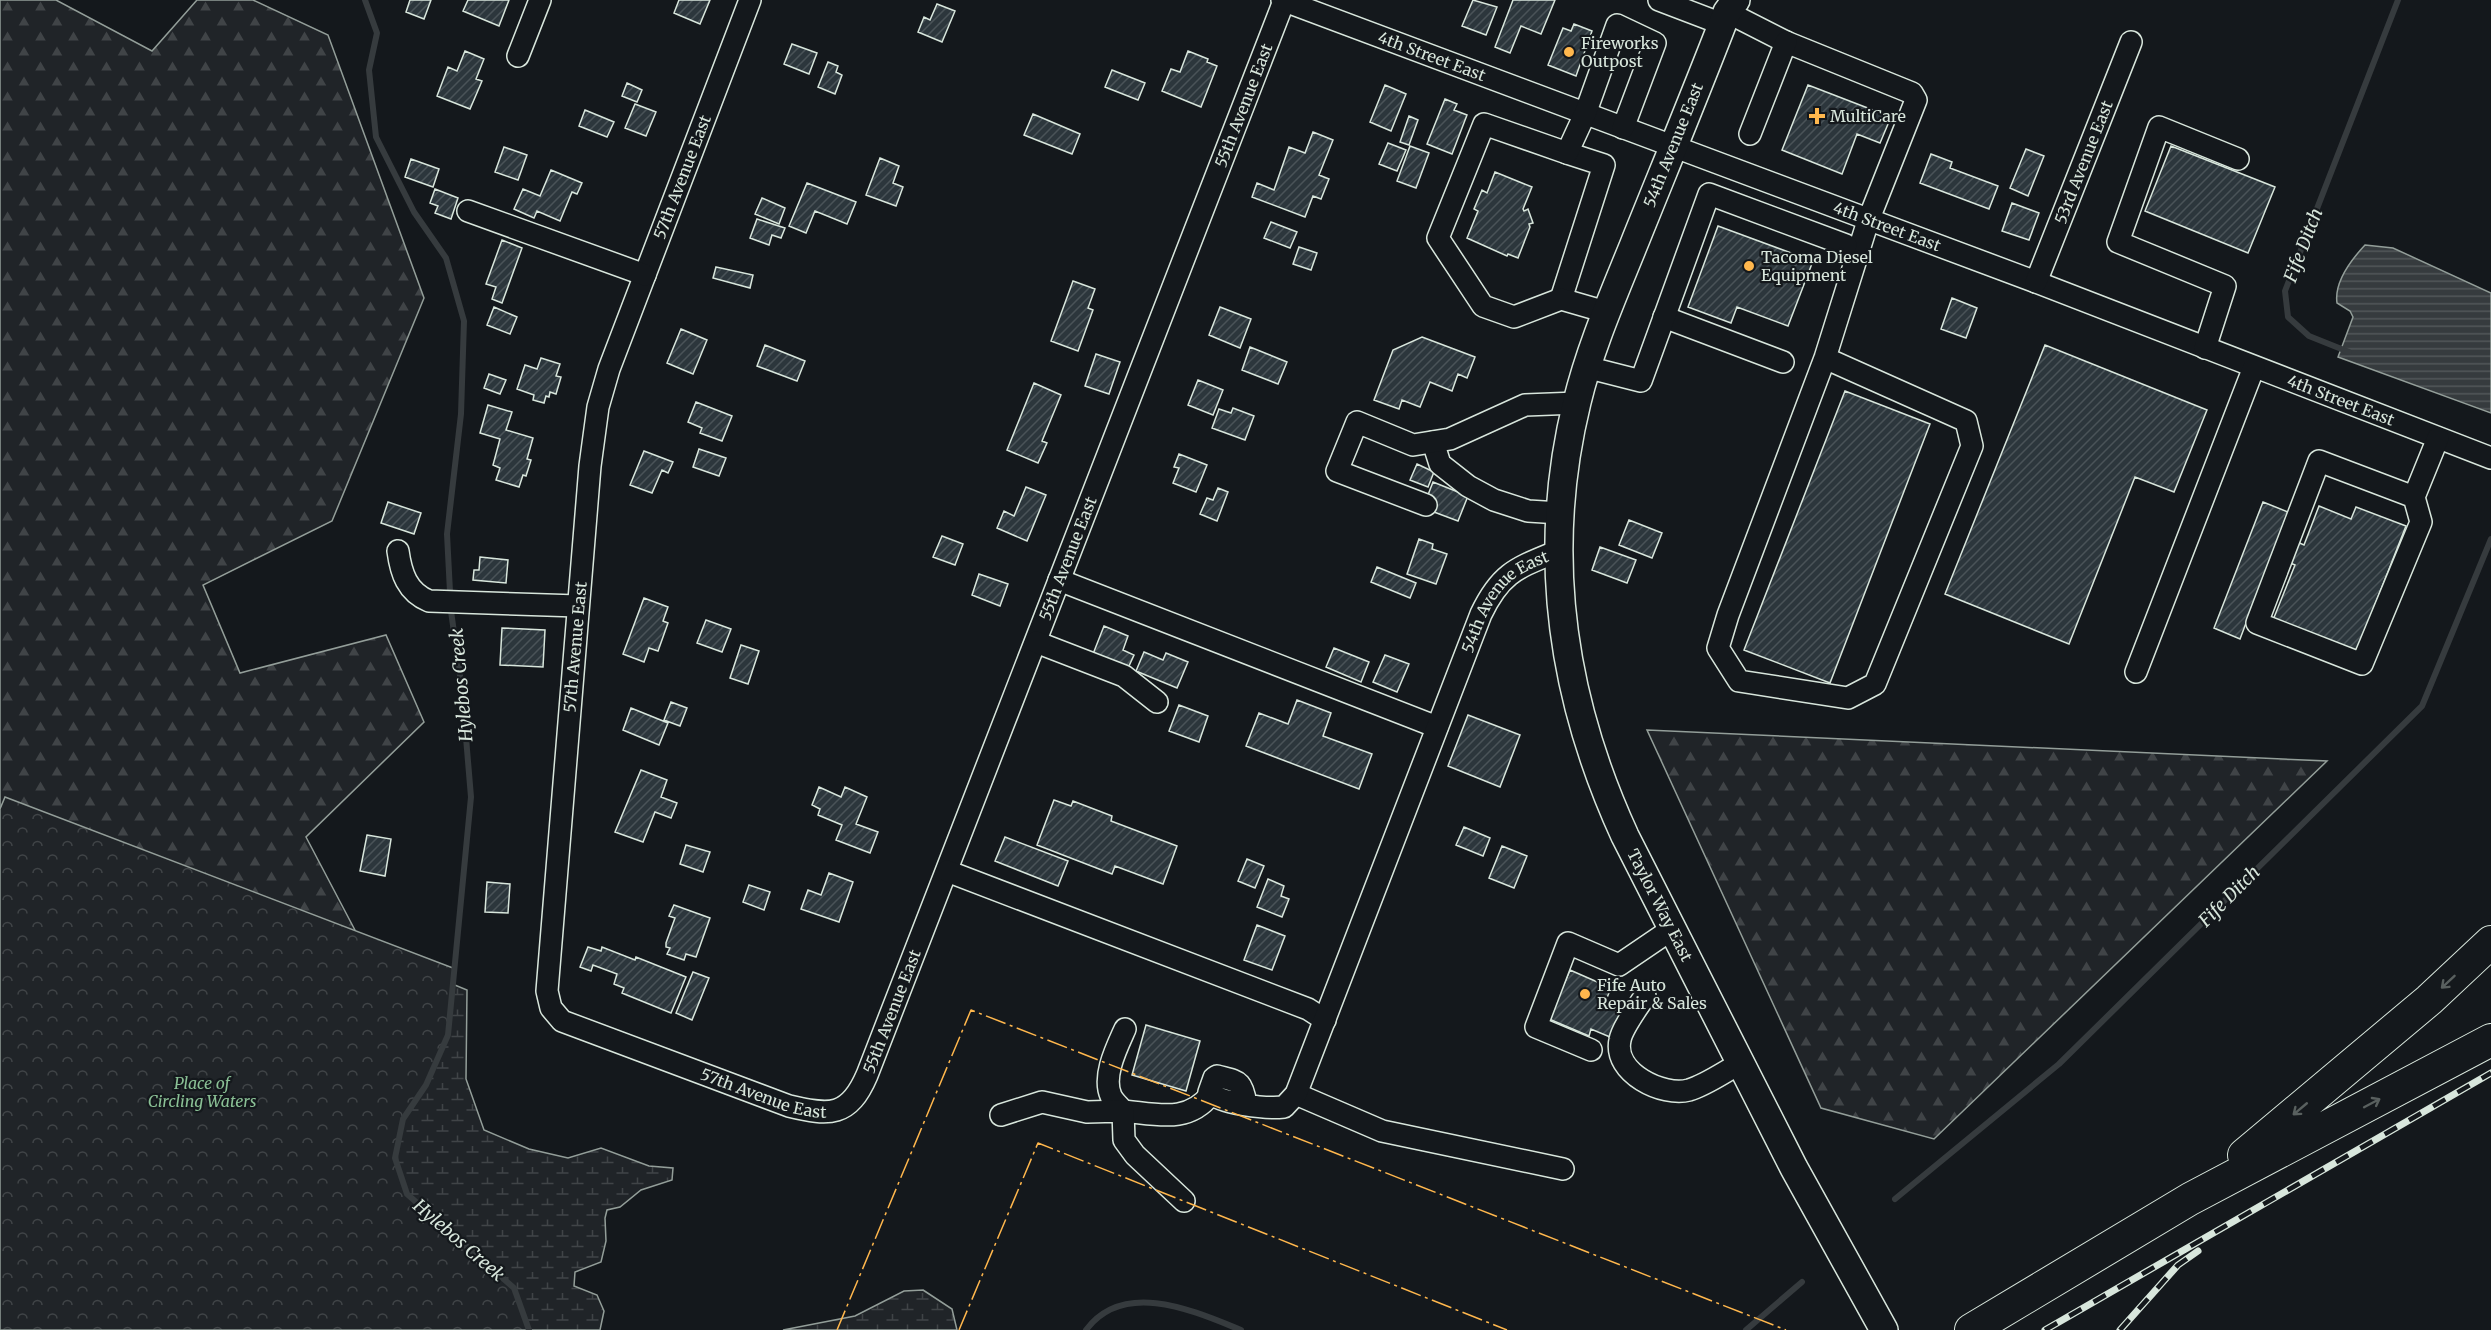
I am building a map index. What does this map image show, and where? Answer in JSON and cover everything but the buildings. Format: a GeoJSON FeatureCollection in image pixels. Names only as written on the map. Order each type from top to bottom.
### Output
{"type":"FeatureCollection","features":[{"type":"Feature","properties":{"kind":"highway"},"geometry":{"type":"LineString","coordinates":[[2190,1198],[2429,1000],[2491,942]]}},
{"type":"Feature","properties":{"kind":"highway"},"geometry":{"type":"LineString","coordinates":[[1971,1330],[2190,1198],[2491,1040]]}},
{"type":"Feature","properties":{"kind":"main road","name":"54th Avenue East"},"geometry":{"type":"LineString","coordinates":[[1558,551],[1565,467],[1586,367],[1728,9]]}},
{"type":"Feature","properties":{"kind":"main road","name":"Taylor Way East"},"geometry":{"type":"LineString","coordinates":[[1558,551],[1564,636],[1581,720],[1608,799],[1739,1064],[1884,1330]]}},
{"type":"Feature","properties":{"kind":"street"},"geometry":{"type":"LineString","coordinates":[[518,56],[540,0]]}},
{"type":"Feature","properties":{"kind":"street","name":"57th Avenue East"},"geometry":{"type":"LineString","coordinates":[[750,0],[609,369],[598,407],[590,466],[547,991],[551,1008],[562,1021],[789,1106],[818,1113],[842,1109]]}},
{"type":"Feature","properties":{"kind":"street","name":"4th Street East"},"geometry":{"type":"LineString","coordinates":[[1283,0],[2036,282],[2491,458]]}},
{"type":"Feature","properties":{"kind":"street","name":"55th Avenue East"},"geometry":{"type":"LineString","coordinates":[[842,1109],[853,1100],[867,1075],[1283,0]]}},
{"type":"Feature","properties":{"kind":"street"},"geometry":{"type":"LineString","coordinates":[[1659,0],[1728,9],[1786,42],[1912,93],[1916,100],[1868,221],[1825,358],[1718,648],[1739,681],[1848,698],[1875,684],[1972,447],[1966,421],[1825,358]]}},
{"type":"Feature","properties":{"kind":"street"},"geometry":{"type":"LineString","coordinates":[[1567,153],[1585,114],[1617,25],[1655,43],[1623,128]]}},
{"type":"Feature","properties":{"kind":"street"},"geometry":{"type":"LineString","coordinates":[[1750,134],[1786,42]]}},
{"type":"Feature","properties":{"kind":"street","name":"53rd Avenue East"},"geometry":{"type":"LineString","coordinates":[[2036,282],[2131,42]]}},
{"type":"Feature","properties":{"kind":"street"},"geometry":{"type":"LineString","coordinates":[[1561,299],[1604,165],[1484,124],[1438,238],[1483,306],[1514,317],[1561,299],[1606,312]]}},
{"type":"Feature","properties":{"kind":"street"},"geometry":{"type":"LineString","coordinates":[[2205,348],[2225,286],[2118,242],[2159,127],[2238,159]]}},
{"type":"Feature","properties":{"kind":"street"},"geometry":{"type":"LineString","coordinates":[[1586,367],[1641,381],[1709,194],[1846,245]]}},
{"type":"Feature","properties":{"kind":"street"},"geometry":{"type":"LineString","coordinates":[[1796,226],[1807,198]]}},
{"type":"Feature","properties":{"kind":"street"},"geometry":{"type":"LineString","coordinates":[[468,211],[645,275]]}},
{"type":"Feature","properties":{"kind":"street"},"geometry":{"type":"LineString","coordinates":[[1664,317],[1783,362]]}},
{"type":"Feature","properties":{"kind":"street"},"geometry":{"type":"LineString","coordinates":[[2136,672],[2254,367]]}},
{"type":"Feature","properties":{"kind":"street"},"geometry":{"type":"LineString","coordinates":[[1426,505],[1337,471],[1357,422],[1413,445],[1450,439],[1525,405],[1577,403]]}},
{"type":"Feature","properties":{"kind":"street"},"geometry":{"type":"LineString","coordinates":[[2414,497],[2319,461],[2257,623],[2362,664],[2421,522],[2414,497],[2438,438]]}},
{"type":"Feature","properties":{"kind":"street"},"geometry":{"type":"LineString","coordinates":[[1433,442],[1440,464],[1468,486],[1494,500],[1520,508],[1560,513]]}},
{"type":"Feature","properties":{"kind":"street"},"geometry":{"type":"LineString","coordinates":[[398,551],[400,567],[411,590],[420,597],[435,601],[578,606]]}},
{"type":"Feature","properties":{"kind":"street","name":"54th Avenue East"},"geometry":{"type":"LineString","coordinates":[[1296,1094],[1481,614],[1498,584],[1521,566],[1558,551]]}},
{"type":"Feature","properties":{"kind":"street"},"geometry":{"type":"LineString","coordinates":[[1059,580],[1437,727]]}},
{"type":"Feature","properties":{"kind":"street"},"geometry":{"type":"LineString","coordinates":[[1036,642],[1124,676],[1135,682],[1157,702]]}},
{"type":"Feature","properties":{"kind":"street"},"geometry":{"type":"LineString","coordinates":[[947,871],[1308,1010],[1325,1020]]}},
{"type":"Feature","properties":{"kind":"street"},"geometry":{"type":"LineString","coordinates":[[1591,1050],[1536,1027],[1568,943],[1619,964],[1672,929]]}},
{"type":"Feature","properties":{"kind":"street"},"geometry":{"type":"LineString","coordinates":[[1645,996],[1620,1040],[1620,1057],[1635,1076],[1658,1088],[1689,1090],[1739,1064]]}},
{"type":"Feature","properties":{"kind":"street"},"geometry":{"type":"LineString","coordinates":[[1125,1029],[1113,1057],[1109,1080],[1111,1096],[1123,1111],[1124,1140],[1135,1155],[1184,1201]]}},
{"type":"Feature","properties":{"kind":"street"},"geometry":{"type":"LineString","coordinates":[[1001,1115],[1042,1102],[1087,1112],[1123,1111],[1176,1116],[1202,1107],[1211,1094],[1227,1101],[1271,1108],[1284,1107],[1296,1094],[1382,1131],[1563,1169]]}},
{"type":"Feature","properties":{"kind":"green space"},"geometry":{"type":"Polygon","coordinates":[[[0,0],[56,0],[152,51],[197,0],[253,0],[328,35],[424,298],[332,521],[203,585],[240,673],[386,635],[424,722],[306,837],[387,991],[0,1298],[0,0]]]}},
{"type":"Feature","properties":{"kind":"green space"},"geometry":{"type":"Polygon","coordinates":[[[1647,730],[2327,761],[1934,1139],[1821,1108],[1647,730]]]}},
{"type":"Feature","properties":{"kind":"green space","name":"Place of Circling Waters"},"geometry":{"type":"Polygon","coordinates":[[[5,797],[453,968],[448,1035],[426,1085],[403,1119],[395,1158],[407,1194],[514,1288],[529,1330],[0,1330],[0,809],[5,797]]]}},
{"type":"Feature","properties":{"kind":"green space"},"geometry":{"type":"Polygon","coordinates":[[[445,981],[467,990],[466,1079],[484,1130],[529,1149],[568,1158],[601,1148],[649,1166],[673,1168],[672,1180],[641,1190],[620,1207],[607,1210],[606,1241],[601,1262],[575,1272],[574,1286],[597,1295],[604,1311],[600,1330],[506,1330],[301,1197],[445,981]]]}},
{"type":"Feature","properties":{"kind":"green space"},"geometry":{"type":"Polygon","coordinates":[[[923,1290],[952,1309],[957,1330],[783,1330],[855,1316],[904,1291],[923,1290]]]}},
{"type":"Feature","properties":{"kind":"shaded area"},"geometry":{"type":"Polygon","coordinates":[[[2365,245],[2393,248],[2491,293],[2491,413],[2338,357],[2353,317],[2350,311],[2337,303],[2338,287],[2349,264],[2365,245]]]}},
{"type":"Feature","properties":{"kind":"waterway","name":"Hylebos Creek"},"geometry":{"type":"LineString","coordinates":[[365,0],[377,33],[369,70],[376,137],[414,212],[446,258],[464,321],[461,414],[447,534],[451,611],[462,690],[471,797],[448,1035],[426,1085],[403,1119],[395,1158],[407,1194],[514,1288],[529,1330]]}},
{"type":"Feature","properties":{"kind":"waterway","name":"Fife Ditch"},"geometry":{"type":"LineString","coordinates":[[2349,352],[2309,336],[2288,317],[2285,291],[2398,0]]}},
{"type":"Feature","properties":{"kind":"waterway","name":"Fife Ditch"},"geometry":{"type":"LineString","coordinates":[[1895,1199],[2059,1064],[2422,706],[2491,539]]}},
{"type":"Feature","properties":{"kind":"waterway","name":"Fife Ditch"},"geometry":{"type":"LineString","coordinates":[[1746,1330],[1802,1282]]}},
{"type":"Feature","properties":{"kind":"waterway","name":"Fife Ditch"},"geometry":{"type":"LineString","coordinates":[[1086,1330],[1102,1315],[1120,1306],[1139,1303],[1181,1308],[1241,1330]]}},
{"type":"Feature","properties":{"kind":"railway"},"geometry":{"type":"LineString","coordinates":[[2045,1330],[2491,1073]]}},
{"type":"Feature","properties":{"kind":"railway"},"geometry":{"type":"LineString","coordinates":[[2120,1330],[2178,1265],[2198,1251]]}},
{"type":"Feature","properties":{"kind":"power"},"geometry":{"type":"LineString","coordinates":[[837,1330],[971,1010],[1786,1330]]}},
{"type":"Feature","properties":{"kind":"power"},"geometry":{"type":"LineString","coordinates":[[959,1330],[1038,1143],[1507,1330]]}},
{"type":"Feature","properties":{"kind":"place","name":"Fireworks Outpost"},"geometry":{"type":"Point","coordinates":[1569,52]}},
{"type":"Feature","properties":{"kind":"place","name":"MultiCare"},"geometry":{"type":"Point","coordinates":[1817,116]}},
{"type":"Feature","properties":{"kind":"place","name":"Tacoma Diesel Equipment"},"geometry":{"type":"Point","coordinates":[1749,266]}},
{"type":"Feature","properties":{"kind":"place","name":"Fife Auto Repair & Sales"},"geometry":{"type":"Point","coordinates":[1585,994]}}]}
